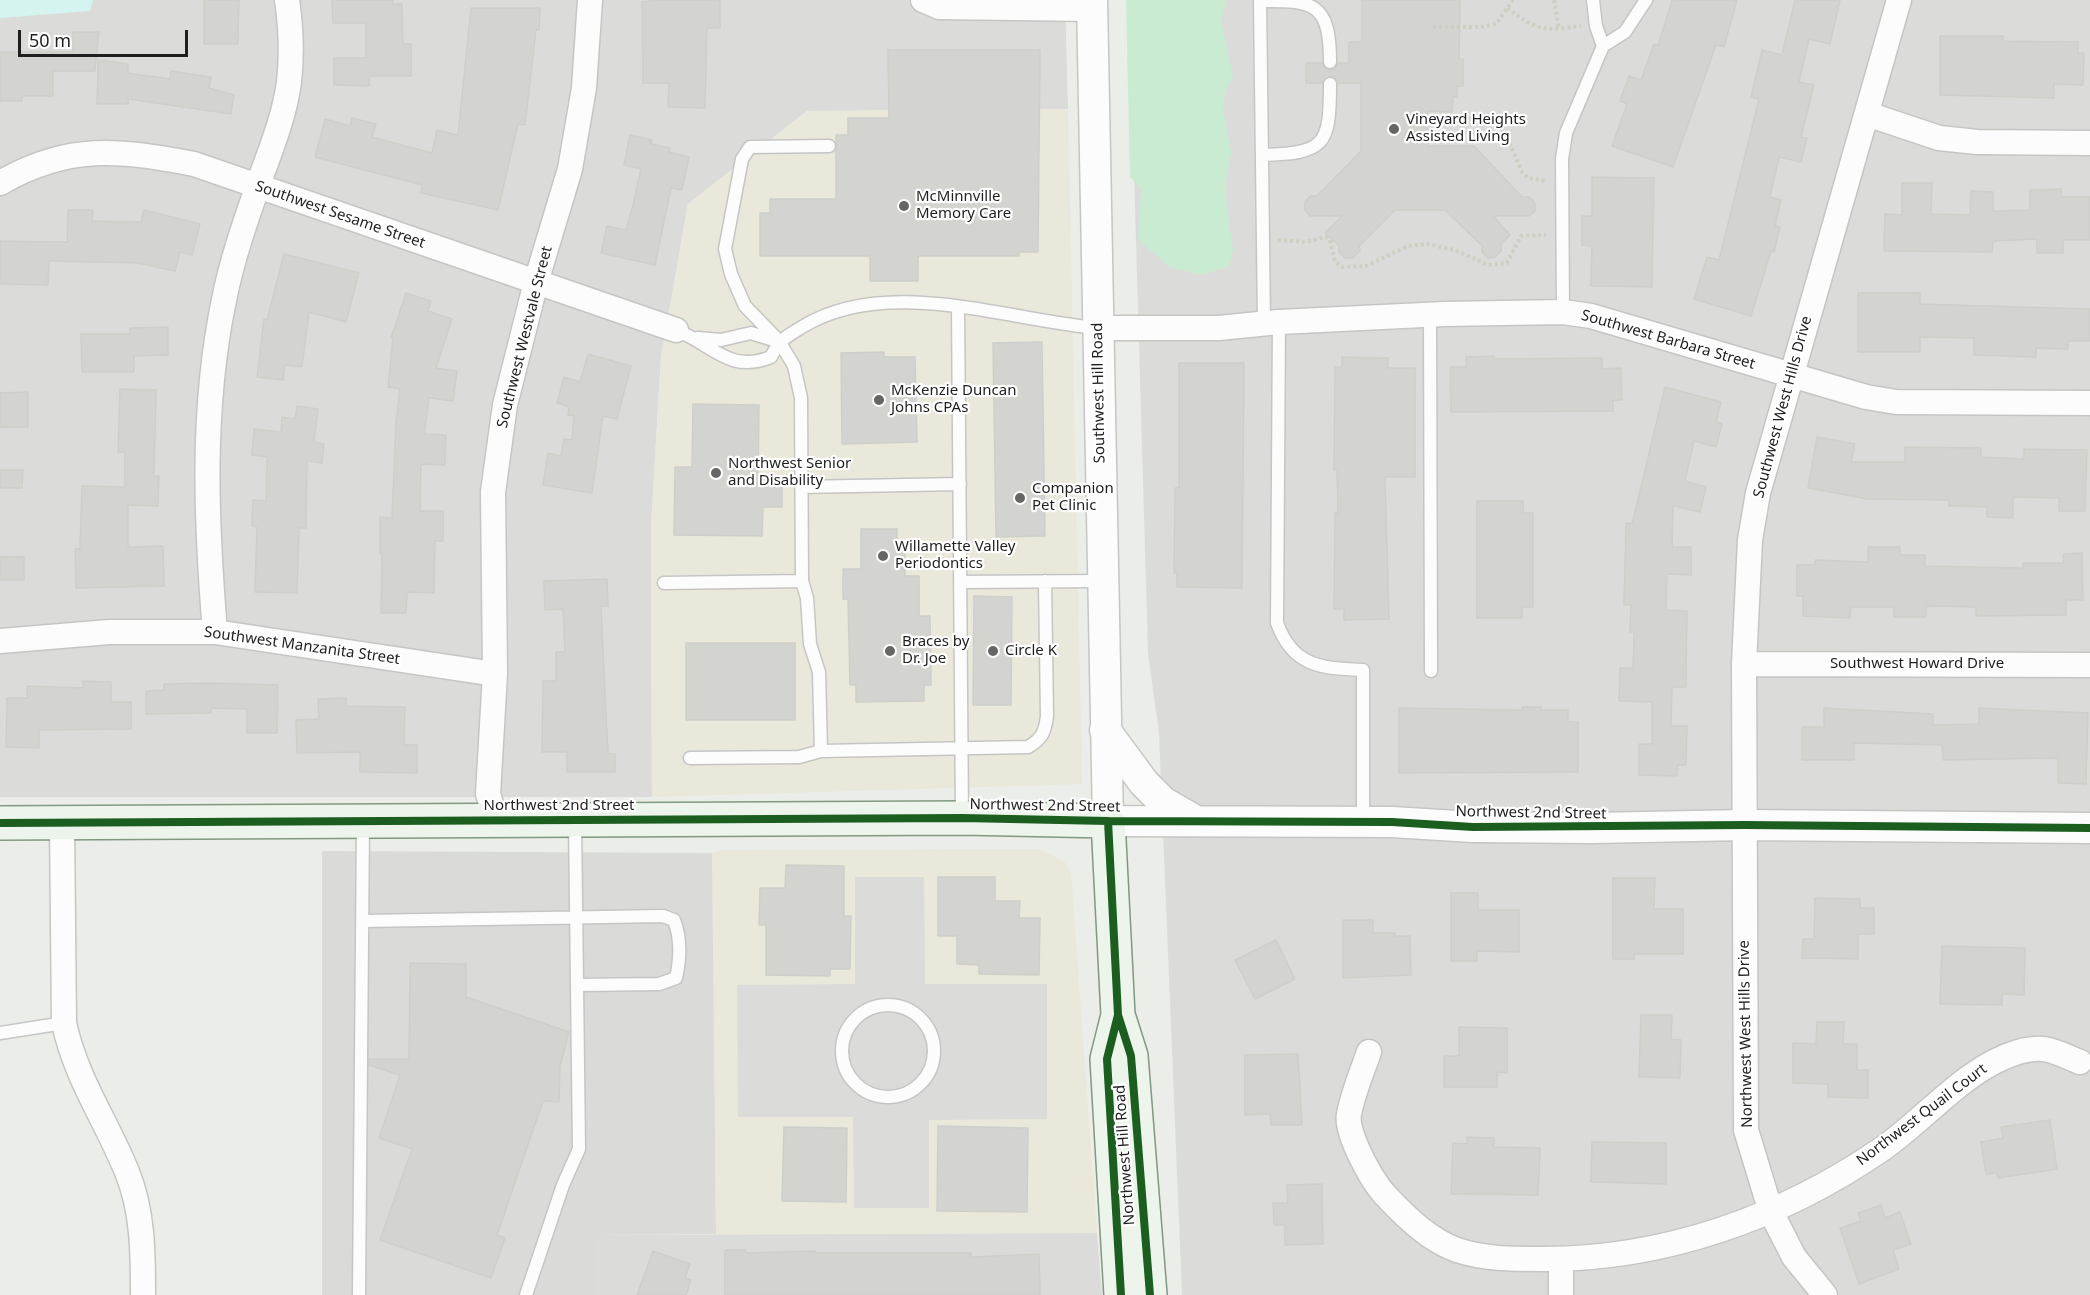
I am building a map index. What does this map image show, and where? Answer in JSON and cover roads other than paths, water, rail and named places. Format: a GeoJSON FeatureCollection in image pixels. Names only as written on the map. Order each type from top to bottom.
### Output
{"type":"FeatureCollection","features":[{"type":"Feature","properties":{"kind":"main road","name":"Northwest 2nd Street"},"geometry":{"type":"LineString","coordinates":[[0,823],[962,818],[1108,821]]}},
{"type":"Feature","properties":{"kind":"main road","name":"Northwest Hill Road"},"geometry":{"type":"LineString","coordinates":[[1108,821],[1118,1015],[1131,1056],[1150,1295]]}},
{"type":"Feature","properties":{"kind":"main road","name":"Northwest Hill Road"},"geometry":{"type":"LineString","coordinates":[[1118,1015],[1107,1059],[1121,1295]]}},
{"type":"Feature","properties":{"kind":"street"},"geometry":{"type":"LineString","coordinates":[[215,632],[208,542],[206,465],[211,380],[224,299],[257,187],[277,131],[289,83],[291,31],[287,0]]}},
{"type":"Feature","properties":{"kind":"street","name":"Southwest Westvale Street"},"geometry":{"type":"LineString","coordinates":[[496,819],[488,794],[495,674],[493,492],[505,405],[536,282],[570,169],[584,88],[590,0]]}},
{"type":"Feature","properties":{"kind":"street"},"geometry":{"type":"LineString","coordinates":[[923,0],[939,7],[1092,4]]}},
{"type":"Feature","properties":{"kind":"street","name":"Southwest West Hills Drive"},"geometry":{"type":"LineString","coordinates":[[1745,825],[1744,664],[1750,540],[1758,493],[1899,0]]}},
{"type":"Feature","properties":{"kind":"street","name":"Southwest Hill Road"},"geometry":{"type":"LineString","coordinates":[[1092,4],[1108,821]]}},
{"type":"Feature","properties":{"kind":"street"},"geometry":{"type":"LineString","coordinates":[[1867,114],[1939,138],[1977,142],[2090,143]]}},
{"type":"Feature","properties":{"kind":"street","name":"Southwest Sesame Street"},"geometry":{"type":"LineString","coordinates":[[0,183],[14,175],[63,158],[101,151],[134,153],[194,165],[686,334]]}},
{"type":"Feature","properties":{"kind":"street","name":"Southwest Barbara Street"},"geometry":{"type":"LineString","coordinates":[[1098,328],[1219,328],[1430,315],[1563,312],[1591,316],[1866,397],[1896,402],[2090,403]]}},
{"type":"Feature","properties":{"kind":"street","name":"Southwest Manzanita Street"},"geometry":{"type":"LineString","coordinates":[[0,642],[109,632],[215,632],[495,674]]}},
{"type":"Feature","properties":{"kind":"street","name":"Southwest Howard Drive"},"geometry":{"type":"LineString","coordinates":[[1744,664],[2090,664]]}},
{"type":"Feature","properties":{"kind":"street"},"geometry":{"type":"LineString","coordinates":[[1106,730],[1144,783],[1164,802],[1196,821]]}},
{"type":"Feature","properties":{"kind":"street","name":"Northwest 2nd Street"},"geometry":{"type":"LineString","coordinates":[[1108,821],[1363,821],[1473,827],[1745,825],[2090,828]]}},
{"type":"Feature","properties":{"kind":"street"},"geometry":{"type":"LineString","coordinates":[[62,823],[64,1023],[69,1049],[88,1095],[127,1172],[137,1204],[143,1251],[143,1295]]}},
{"type":"Feature","properties":{"kind":"street","name":"Northwest West Hills Drive"},"geometry":{"type":"LineString","coordinates":[[1745,825],[1746,1130],[1771,1212],[1794,1257],[1825,1295]]}},
{"type":"Feature","properties":{"kind":"street","name":"Northwest Quail Court"},"geometry":{"type":"LineString","coordinates":[[1369,1052],[1348,1116],[1360,1158],[1382,1192],[1413,1224],[1456,1250],[1500,1259],[1561,1259],[1627,1253],[1685,1241],[1771,1212],[1825,1184],[1883,1148],[1986,1065],[2018,1052],[2042,1047],[2080,1062]]}},
{"type":"Feature","properties":{"kind":"street"},"geometry":{"type":"LineString","coordinates":[[1561,1259],[1561,1295]]}},
{"type":"Feature","properties":{"kind":"lane"},"geometry":{"type":"LineString","coordinates":[[1330,62],[1330,34],[1326,22],[1316,10],[1307,3],[1297,0],[1260,1],[1263,241],[1272,323],[1277,623],[1284,642],[1296,656],[1337,669],[1363,670],[1363,821]]}},
{"type":"Feature","properties":{"kind":"lane"},"geometry":{"type":"LineString","coordinates":[[1593,0],[1596,24],[1603,46]]}},
{"type":"Feature","properties":{"kind":"lane"},"geometry":{"type":"LineString","coordinates":[[1563,312],[1562,181],[1566,133],[1603,46],[1625,32],[1646,0]]}},
{"type":"Feature","properties":{"kind":"lane"},"geometry":{"type":"LineString","coordinates":[[1262,155],[1309,151],[1320,141],[1328,132],[1330,84]]}},
{"type":"Feature","properties":{"kind":"lane"},"geometry":{"type":"LineString","coordinates":[[820,751],[819,672],[810,644],[807,598],[802,581],[801,398],[794,366],[779,341],[745,306],[731,274],[725,249],[742,159],[750,147],[829,146]]}},
{"type":"Feature","properties":{"kind":"lane"},"geometry":{"type":"LineString","coordinates":[[686,334],[719,356],[736,363],[755,364],[771,357],[779,341],[817,318],[857,306],[903,302],[958,307],[1098,328]]}},
{"type":"Feature","properties":{"kind":"lane"},"geometry":{"type":"LineString","coordinates":[[958,307],[962,818]]}},
{"type":"Feature","properties":{"kind":"lane"},"geometry":{"type":"LineString","coordinates":[[1430,315],[1431,671]]}},
{"type":"Feature","properties":{"kind":"lane"},"geometry":{"type":"LineString","coordinates":[[686,334],[722,340],[751,333],[779,341]]}},
{"type":"Feature","properties":{"kind":"lane"},"geometry":{"type":"LineString","coordinates":[[801,487],[960,483]]}},
{"type":"Feature","properties":{"kind":"lane"},"geometry":{"type":"LineString","coordinates":[[664,583],[802,581]]}},
{"type":"Feature","properties":{"kind":"lane"},"geometry":{"type":"LineString","coordinates":[[690,758],[799,757],[820,751],[1029,747],[1040,741],[1047,716],[1045,581]]}},
{"type":"Feature","properties":{"kind":"lane"},"geometry":{"type":"LineString","coordinates":[[960,582],[1102,581]]}},
{"type":"Feature","properties":{"kind":"lane"},"geometry":{"type":"LineString","coordinates":[[526,1295],[563,1185],[579,1149],[575,819]]}},
{"type":"Feature","properties":{"kind":"lane"},"geometry":{"type":"LineString","coordinates":[[359,1295],[363,821]]}},
{"type":"Feature","properties":{"kind":"lane"},"geometry":{"type":"LineString","coordinates":[[363,921],[663,916],[674,920],[678,931],[679,967],[676,978],[659,984],[577,985]]}},
{"type":"Feature","properties":{"kind":"lane"},"geometry":{"type":"LineString","coordinates":[[891,1005],[905,1008],[918,1015],[928,1027],[935,1055],[924,1082],[902,1096],[889,1098],[865,1092],[855,1084],[846,1071],[842,1056],[843,1041],[849,1027],[869,1009],[891,1005]]}},
{"type":"Feature","properties":{"kind":"lane"},"geometry":{"type":"LineString","coordinates":[[0,1033],[64,1023]]}},
{"type":"Feature","properties":{"kind":"place","name":"Vineyard Heights Assisted Living"},"geometry":{"type":"Point","coordinates":[1394,129]}},
{"type":"Feature","properties":{"kind":"place","name":"McMinnville Memory Care"},"geometry":{"type":"Point","coordinates":[904,206]}},
{"type":"Feature","properties":{"kind":"place","name":"McKenzie Duncan Johns CPAs"},"geometry":{"type":"Point","coordinates":[879,400]}},
{"type":"Feature","properties":{"kind":"place","name":"Northwest Senior and Disability"},"geometry":{"type":"Point","coordinates":[716,473]}},
{"type":"Feature","properties":{"kind":"place","name":"Companion Pet Clinic"},"geometry":{"type":"Point","coordinates":[1020,498]}},
{"type":"Feature","properties":{"kind":"place","name":"Willamette Valley Periodontics"},"geometry":{"type":"Point","coordinates":[883,556]}},
{"type":"Feature","properties":{"kind":"place","name":"Braces by Dr. Joe"},"geometry":{"type":"Point","coordinates":[890,651]}},
{"type":"Feature","properties":{"kind":"place","name":"Circle K"},"geometry":{"type":"Point","coordinates":[993,651]}}]}
